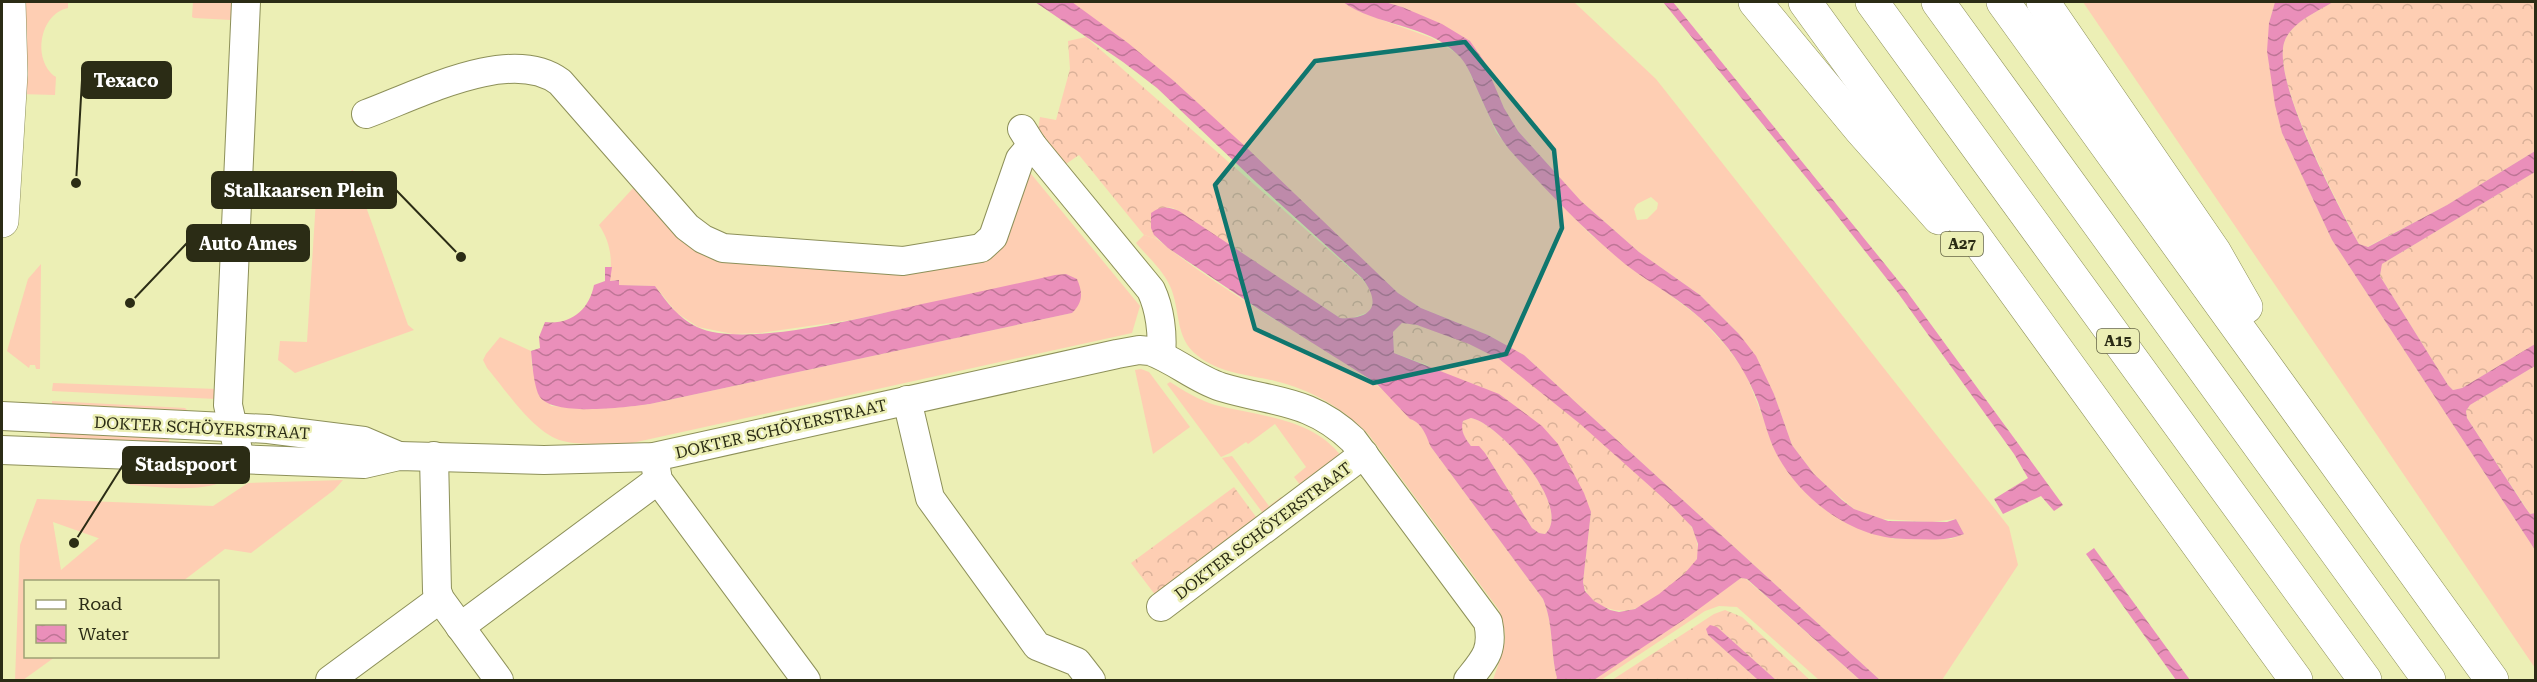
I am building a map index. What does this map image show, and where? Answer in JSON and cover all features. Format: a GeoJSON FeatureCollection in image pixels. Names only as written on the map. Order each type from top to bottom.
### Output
{"type":"FeatureCollection","features":[{"type":"Feature","properties":{"kind":"main road"},"geometry":{"type":"LineString","coordinates":[[2,221],[11,74],[9,2]]}},
{"type":"Feature","properties":{"kind":"main road","name":"A27"},"geometry":{"type":"LineString","coordinates":[[1755,2],[1860,129],[2064,358]]}},
{"type":"Feature","properties":{"kind":"main road"},"geometry":{"type":"LineString","coordinates":[[1805,2],[2296,681]]}},
{"type":"Feature","properties":{"kind":"main road","name":"A15"},"geometry":{"type":"LineString","coordinates":[[1872,2],[2365,681]]}},
{"type":"Feature","properties":{"kind":"main road"},"geometry":{"type":"LineString","coordinates":[[1938,2],[2429,681]]}},
{"type":"Feature","properties":{"kind":"main road"},"geometry":{"type":"LineString","coordinates":[[2003,2],[2492,681]]}},
{"type":"Feature","properties":{"kind":"main road"},"geometry":{"type":"LineString","coordinates":[[2043,2],[2214,250],[2339,467]]}},
{"type":"Feature","properties":{"kind":"street"},"geometry":{"type":"LineString","coordinates":[[240,459],[228,405],[246,2]]}},
{"type":"Feature","properties":{"kind":"street"},"geometry":{"type":"LineString","coordinates":[[366,114],[470,75],[505,67],[532,69],[550,75],[560,82],[687,227],[703,239],[723,248],[903,261],[975,249],[988,244],[997,228],[1027,137],[1150,290],[1156,301],[1162,342],[1161,355]]}},
{"type":"Feature","properties":{"kind":"street","name":"DOKTER SCHÖYERSTRAAT"},"geometry":{"type":"LineString","coordinates":[[2,450],[364,464],[399,456],[434,456],[544,460],[656,468],[907,400],[1128,352],[1150,351],[1220,387],[1307,408],[1341,429],[1364,454],[1488,622],[1492,638],[1488,653],[1468,681]]}},
{"type":"Feature","properties":{"kind":"street","name":"DOKTER SCHÖYERSTRAAT"},"geometry":{"type":"LineString","coordinates":[[907,400],[930,498],[1037,646],[1077,662],[1091,681]]}},
{"type":"Feature","properties":{"kind":"street","name":"DOKTER SCHÖYERSTRAAT"},"geometry":{"type":"LineString","coordinates":[[2,416],[173,426],[233,427],[364,441],[399,456]]}},
{"type":"Feature","properties":{"kind":"street","name":"DOKTER SCHÖYERSTRAAT"},"geometry":{"type":"LineString","coordinates":[[1161,608],[1364,454]]}},
{"type":"Feature","properties":{"kind":"street"},"geometry":{"type":"LineString","coordinates":[[434,456],[436,582],[440,600],[499,681]]}},
{"type":"Feature","properties":{"kind":"street"},"geometry":{"type":"LineString","coordinates":[[656,468],[806,681]]}},
{"type":"Feature","properties":{"kind":"street","name":"DOKTER SCHÖYERSTRAAT"},"geometry":{"type":"LineString","coordinates":[[460,627],[656,468]]}},
{"type":"Feature","properties":{"kind":"street"},"geometry":{"type":"LineString","coordinates":[[330,681],[440,600]]}},
{"type":"Feature","properties":{"kind":"highlighted area"},"geometry":{"type":"Polygon","coordinates":[[[1465,42],[1554,150],[1562,228],[1506,354],[1373,383],[1255,329],[1215,185],[1315,61],[1465,42]]]}},
{"type":"Feature","properties":{"kind":"green space"},"geometry":{"type":"Polygon","coordinates":[[[21,2],[68,2],[68,8],[58,12],[51,19],[42,39],[44,60],[48,70],[56,77],[55,95],[19,94],[21,2]]]}},
{"type":"Feature","properties":{"kind":"green space"},"geometry":{"type":"Polygon","coordinates":[[[193,2],[234,2],[231,20],[194,18],[192,17],[193,2]]]}},
{"type":"Feature","properties":{"kind":"green space"},"geometry":{"type":"Polygon","coordinates":[[[1072,2],[1343,2],[1360,12],[1432,38],[1456,53],[1465,62],[1496,132],[1513,154],[1591,235],[1699,317],[1726,346],[1745,372],[1778,455],[1893,539],[1951,539],[1964,534],[1956,519],[1932,522],[1881,519],[1854,509],[1828,487],[1814,474],[1792,445],[1774,394],[1739,334],[1700,295],[1639,252],[1581,201],[1518,131],[1504,108],[1478,51],[1402,7],[1385,2],[1574,2],[1656,79],[2009,527],[2018,565],[1942,680],[1880,680],[1524,355],[1488,335],[1421,308],[1398,293],[1174,81],[1072,2]],[[1651,197],[1637,204],[1634,209],[1637,220],[1647,219],[1657,209],[1658,203],[1651,197]]]}},
{"type":"Feature","properties":{"kind":"green space"},"geometry":{"type":"Polygon","coordinates":[[[2083,2],[2275,2],[2269,23],[2282,133],[2332,240],[2535,550],[2535,668],[2083,2]]]}},
{"type":"Feature","properties":{"kind":"green space"},"geometry":{"type":"Polygon","coordinates":[[[2333,2],[2535,2],[2535,151],[2447,205],[2367,247],[2359,244],[2310,144],[2288,86],[2283,62],[2284,43],[2292,30],[2333,2]]]}},
{"type":"Feature","properties":{"kind":"green space"},"geometry":{"type":"Polygon","coordinates":[[[1086,37],[1361,278],[1373,298],[1369,312],[1352,318],[1340,318],[1173,208],[1167,207],[1154,235],[1157,239],[1144,235],[1079,155],[1063,166],[1038,129],[1040,117],[1056,120],[1070,69],[1068,41],[1086,37]]]}},
{"type":"Feature","properties":{"kind":"green space"},"geometry":{"type":"Polygon","coordinates":[[[1027,169],[1140,306],[1132,333],[632,443],[579,443],[552,437],[521,410],[483,360],[500,337],[531,351],[532,368],[551,406],[625,407],[650,404],[1072,313],[1066,274],[851,320],[760,333],[733,334],[698,327],[677,313],[655,286],[618,285],[619,280],[609,281],[610,252],[599,225],[636,185],[685,235],[990,253],[1027,169]]]}},
{"type":"Feature","properties":{"kind":"green space"},"geometry":{"type":"Polygon","coordinates":[[[353,170],[408,325],[414,330],[295,373],[278,360],[280,341],[307,342],[317,184],[353,170]]]}},
{"type":"Feature","properties":{"kind":"green space"},"geometry":{"type":"Polygon","coordinates":[[[2535,172],[2535,344],[2462,388],[2453,390],[2380,276],[2382,264],[2535,172]]]}},
{"type":"Feature","properties":{"kind":"green space"},"geometry":{"type":"Polygon","coordinates":[[[1144,235],[1157,239],[1220,285],[1357,371],[1406,410],[1423,429],[1431,447],[1543,599],[1550,628],[1557,678],[1555,680],[1493,680],[1505,638],[1499,610],[1369,435],[1338,408],[1302,389],[1225,370],[1206,362],[1190,349],[1181,332],[1173,295],[1167,280],[1136,243],[1144,235]]]}},
{"type":"Feature","properties":{"kind":"green space"},"geometry":{"type":"Polygon","coordinates":[[[41,264],[40,369],[36,369],[35,365],[30,365],[29,368],[7,351],[28,279],[41,264]]]}},
{"type":"Feature","properties":{"kind":"green space"},"geometry":{"type":"Polygon","coordinates":[[[1402,323],[1440,331],[1478,347],[1519,373],[1557,403],[1683,516],[1692,528],[1697,543],[1698,555],[1693,566],[1657,596],[1639,607],[1620,611],[1609,609],[1595,602],[1583,582],[1591,512],[1427,365],[1394,353],[1393,332],[1402,323]]]}},
{"type":"Feature","properties":{"kind":"green space"},"geometry":{"type":"Polygon","coordinates":[[[2535,366],[2535,513],[2530,514],[2467,418],[2466,411],[2470,405],[2535,366]]]}},
{"type":"Feature","properties":{"kind":"green space"},"geometry":{"type":"Polygon","coordinates":[[[1141,369],[1149,372],[1190,427],[1153,454],[1135,370],[1141,369]]]}},
{"type":"Feature","properties":{"kind":"green space"},"geometry":{"type":"Polygon","coordinates":[[[1170,382],[1203,401],[1301,426],[1330,444],[1342,457],[1301,486],[1294,477],[1306,467],[1275,424],[1248,444],[1246,442],[1221,457],[1167,384],[1170,382]]]}},
{"type":"Feature","properties":{"kind":"green space"},"geometry":{"type":"Polygon","coordinates":[[[53,383],[217,389],[216,399],[52,391],[53,383]]]}},
{"type":"Feature","properties":{"kind":"green space"},"geometry":{"type":"Polygon","coordinates":[[[52,401],[185,408],[187,410],[52,408],[52,401]]]}},
{"type":"Feature","properties":{"kind":"green space"},"geometry":{"type":"Polygon","coordinates":[[[1471,418],[1483,423],[1514,450],[1542,487],[1550,506],[1551,522],[1545,534],[1532,528],[1485,453],[1471,446],[1464,436],[1461,427],[1463,421],[1471,418]]]}},
{"type":"Feature","properties":{"kind":"green space"},"geometry":{"type":"Polygon","coordinates":[[[50,431],[168,437],[169,443],[50,441],[50,431]]]}},
{"type":"Feature","properties":{"kind":"green space"},"geometry":{"type":"Polygon","coordinates":[[[1232,456],[1269,506],[1281,497],[1283,498],[1268,520],[1222,458],[1232,456]]]}},
{"type":"Feature","properties":{"kind":"green space"},"geometry":{"type":"Polygon","coordinates":[[[130,468],[227,471],[230,474],[223,481],[213,485],[168,488],[130,485],[130,468]]]}},
{"type":"Feature","properties":{"kind":"green space"},"geometry":{"type":"Polygon","coordinates":[[[343,480],[334,490],[251,553],[225,549],[184,580],[24,580],[24,658],[54,658],[23,680],[15,680],[20,545],[37,499],[213,506],[248,483],[343,480]],[[53,522],[61,570],[99,538],[53,522]]]}},
{"type":"Feature","properties":{"kind":"green space"},"geometry":{"type":"Polygon","coordinates":[[[1234,487],[1262,525],[1159,600],[1131,563],[1234,487]]]}},
{"type":"Feature","properties":{"kind":"green space"},"geometry":{"type":"Polygon","coordinates":[[[1741,578],[1746,579],[1860,680],[1819,680],[1737,607],[1719,606],[1705,611],[1601,680],[1594,680],[1741,578]]]}},
{"type":"Feature","properties":{"kind":"green space"},"geometry":{"type":"Polygon","coordinates":[[[1725,610],[1742,617],[1810,680],[1776,680],[1717,627],[1707,630],[1708,635],[1758,680],[1612,680],[1714,614],[1725,610]]]}},
{"type":"Feature","properties":{"kind":"water"},"geometry":{"type":"Polygon","coordinates":[[[1035,2],[1072,2],[1128,43],[1174,81],[1248,149],[1398,293],[1421,308],[1488,335],[1524,355],[1880,680],[1860,680],[1747,579],[1741,578],[1688,617],[1594,680],[1555,680],[1557,678],[1550,628],[1543,599],[1431,447],[1418,424],[1410,419],[1376,383],[1260,310],[1168,248],[1154,235],[1151,228],[1151,213],[1161,208],[1175,209],[1340,318],[1351,318],[1367,313],[1373,303],[1372,296],[1362,278],[1157,88],[1035,2]],[[1402,323],[1393,332],[1394,353],[1499,394],[1542,426],[1558,444],[1584,493],[1591,512],[1583,582],[1585,591],[1594,601],[1619,612],[1635,609],[1659,594],[1685,573],[1697,559],[1698,544],[1692,527],[1671,505],[1579,423],[1499,359],[1469,344],[1417,325],[1402,323]],[[1471,418],[1463,421],[1462,425],[1467,440],[1471,446],[1479,446],[1485,453],[1532,528],[1545,534],[1551,522],[1550,506],[1542,487],[1514,450],[1483,423],[1471,418]]]}},
{"type":"Feature","properties":{"kind":"water"},"geometry":{"type":"Polygon","coordinates":[[[1343,2],[1385,2],[1402,7],[1442,24],[1470,41],[1484,61],[1504,108],[1518,131],[1581,201],[1639,252],[1700,295],[1739,334],[1756,356],[1774,394],[1792,445],[1814,474],[1842,500],[1854,509],[1888,521],[1947,522],[1956,519],[1964,534],[1936,540],[1886,537],[1848,524],[1814,501],[1799,486],[1776,453],[1754,392],[1740,365],[1722,341],[1695,313],[1625,264],[1596,239],[1515,156],[1498,133],[1469,70],[1461,58],[1445,44],[1431,37],[1371,16],[1343,2]]]}},
{"type":"Feature","properties":{"kind":"water"},"geometry":{"type":"Polygon","coordinates":[[[1663,2],[1673,2],[1905,289],[2063,505],[2054,511],[2041,496],[2003,514],[1994,499],[2028,478],[2014,454],[1898,293],[1663,2]]]}},
{"type":"Feature","properties":{"kind":"water"},"geometry":{"type":"Polygon","coordinates":[[[2275,2],[2333,2],[2298,24],[2287,36],[2284,43],[2283,62],[2297,114],[2323,174],[2359,244],[2368,247],[2447,205],[2535,151],[2535,172],[2382,264],[2380,276],[2453,390],[2462,388],[2535,344],[2535,366],[2470,405],[2466,411],[2467,418],[2525,507],[2530,514],[2535,513],[2535,550],[2332,240],[2282,133],[2275,105],[2267,51],[2269,23],[2275,2]]]}},
{"type":"Feature","properties":{"kind":"water"},"geometry":{"type":"Polygon","coordinates":[[[605,267],[612,267],[610,281],[619,280],[619,285],[655,286],[684,319],[697,327],[718,333],[775,333],[808,328],[1055,275],[1066,274],[1077,279],[1081,297],[1072,313],[650,404],[575,409],[548,403],[540,397],[536,388],[531,351],[540,348],[539,337],[545,322],[563,321],[571,318],[583,308],[592,294],[594,285],[605,281],[605,267]]]}},
{"type":"Feature","properties":{"kind":"water"},"geometry":{"type":"Polygon","coordinates":[[[2094,548],[2190,680],[2176,680],[2086,554],[2094,548]]]}},
{"type":"Feature","properties":{"kind":"water"},"geometry":{"type":"Polygon","coordinates":[[[1710,625],[1717,627],[1776,680],[1758,680],[1708,635],[1706,629],[1710,625]]]}},
{"type":"Feature","properties":{"kind":"place","name":"Texaco"},"geometry":{"type":"Point","coordinates":[76,183]}},
{"type":"Feature","properties":{"kind":"place","name":"Stalkaarsen Plein"},"geometry":{"type":"Point","coordinates":[461,257]}},
{"type":"Feature","properties":{"kind":"place","name":"Auto Ames"},"geometry":{"type":"Point","coordinates":[130,303]}},
{"type":"Feature","properties":{"kind":"place","name":"Stadspoort"},"geometry":{"type":"Point","coordinates":[74,543]}}]}
